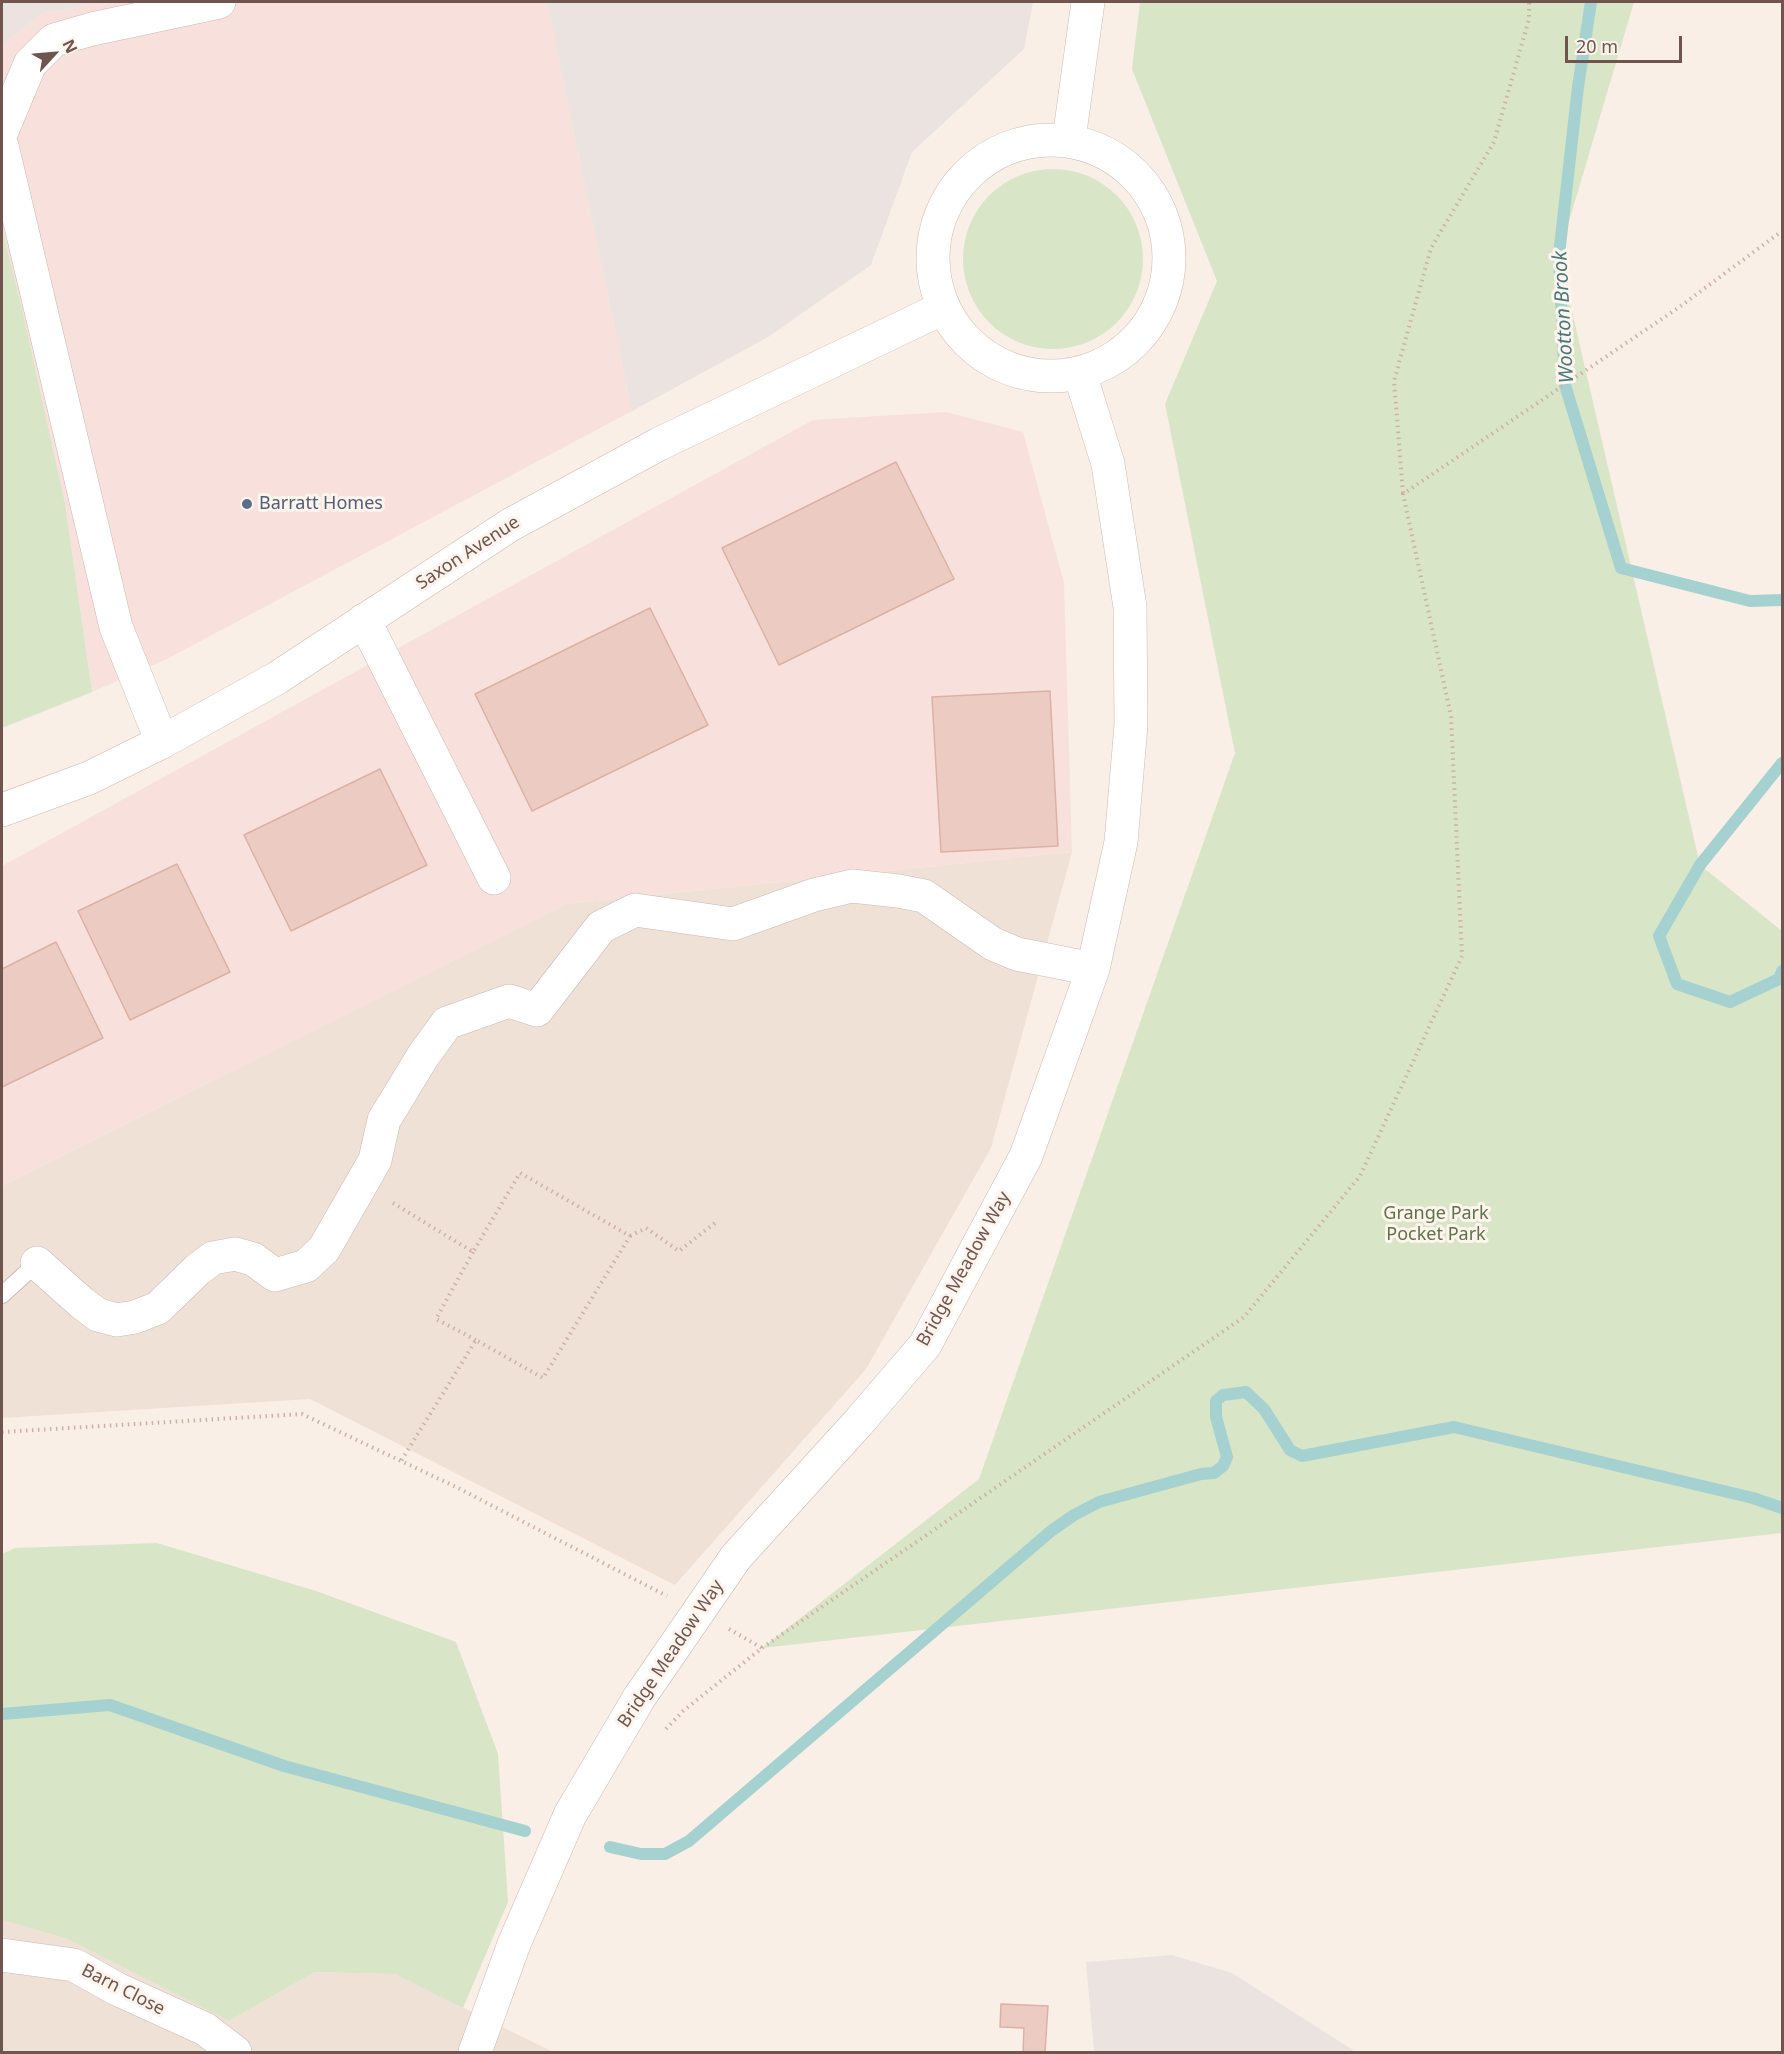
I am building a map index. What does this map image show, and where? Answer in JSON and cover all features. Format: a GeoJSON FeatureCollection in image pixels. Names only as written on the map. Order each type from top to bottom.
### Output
{"type":"FeatureCollection","features":[{"type":"Feature","properties":{"kind":"street"},"geometry":{"type":"LineString","coordinates":[[2,131],[30,64],[54,40],[92,29],[219,2]]}},
{"type":"Feature","properties":{"kind":"street"},"geometry":{"type":"LineString","coordinates":[[1069,139],[1088,2]]}},
{"type":"Feature","properties":{"kind":"street"},"geometry":{"type":"LineString","coordinates":[[1069,139],[1095,148],[1122,162],[1154,198],[1168,237],[1168,279],[1163,299],[1142,335],[1111,362],[1080,374],[1026,375],[988,360],[964,340],[943,308],[931,260],[937,219],[968,172],[1002,149],[1028,141],[1069,139]]}},
{"type":"Feature","properties":{"kind":"street"},"geometry":{"type":"LineString","coordinates":[[2,146],[116,627],[162,742]]}},
{"type":"Feature","properties":{"kind":"street","name":"Saxon Avenue"},"geometry":{"type":"LineString","coordinates":[[2,810],[89,778],[162,742],[277,678],[510,525],[658,444],[943,308]]}},
{"type":"Feature","properties":{"kind":"street","name":"Bridge Meadow Way"},"geometry":{"type":"LineString","coordinates":[[475,2052],[514,1944],[570,1815],[639,1698],[736,1557],[858,1423],[925,1345],[1026,1156],[1093,969],[1121,842],[1131,725],[1130,607],[1108,464],[1080,374]]}},
{"type":"Feature","properties":{"kind":"street"},"geometry":{"type":"LineString","coordinates":[[364,620],[494,878]]}},
{"type":"Feature","properties":{"kind":"street"},"geometry":{"type":"LineString","coordinates":[[38,1263],[98,1315],[117,1320],[135,1317],[158,1308],[196,1270],[213,1258],[235,1254],[253,1259],[275,1275],[306,1266],[324,1249],[375,1160],[384,1120],[423,1056],[447,1023],[509,1001],[537,1010],[601,927],[635,910],[733,924],[814,895],[852,886],[898,891],[924,896],[993,944],[1017,954],[1093,969]]}},
{"type":"Feature","properties":{"kind":"street","name":"Barn Close"},"geometry":{"type":"LineString","coordinates":[[2,1955],[74,1965],[117,1989],[205,2029],[235,2052]]}},
{"type":"Feature","properties":{"kind":"lane"},"geometry":{"type":"LineString","coordinates":[[2,1296],[38,1263]]}},
{"type":"Feature","properties":{"kind":"path"},"geometry":{"type":"LineString","coordinates":[[2,1432],[302,1414],[456,1487],[697,1611],[762,1648],[1244,1317],[1360,1176],[1462,956],[1452,716],[1403,494],[1394,381],[1431,248],[1494,142],[1529,19],[1529,2]]}},
{"type":"Feature","properties":{"kind":"path"},"geometry":{"type":"LineString","coordinates":[[1403,494],[1678,308],[1782,231]]}},
{"type":"Feature","properties":{"kind":"path"},"geometry":{"type":"LineString","coordinates":[[630,1236],[520,1173],[436,1319],[543,1378],[630,1236],[646,1228],[679,1251],[714,1223]]}},
{"type":"Feature","properties":{"kind":"path"},"geometry":{"type":"LineString","coordinates":[[362,1183],[473,1252]]}},
{"type":"Feature","properties":{"kind":"path"},"geometry":{"type":"LineString","coordinates":[[401,1461],[476,1340]]}},
{"type":"Feature","properties":{"kind":"shaded area"},"geometry":{"type":"Polygon","coordinates":[[[2,2],[99,2],[43,13],[2,45],[2,2]]]}},
{"type":"Feature","properties":{"kind":"shaded area"},"geometry":{"type":"Polygon","coordinates":[[[99,2],[547,2],[632,411],[167,659],[92,692],[65,503],[2,228],[2,45],[43,13],[99,2]]]}},
{"type":"Feature","properties":{"kind":"shaded area"},"geometry":{"type":"Polygon","coordinates":[[[547,2],[1033,2],[1024,49],[912,152],[871,265],[768,337],[632,411],[547,2]]]}},
{"type":"Feature","properties":{"kind":"shaded area"},"geometry":{"type":"Polygon","coordinates":[[[946,412],[1023,432],[1064,583],[1072,852],[567,904],[2,1186],[2,866],[813,420],[946,412]]]}},
{"type":"Feature","properties":{"kind":"shaded area"},"geometry":{"type":"Polygon","coordinates":[[[1072,852],[991,1148],[866,1369],[675,1585],[310,1399],[2,1418],[2,1186],[567,904],[1072,852]]]}},
{"type":"Feature","properties":{"kind":"shaded area"},"geometry":{"type":"Polygon","coordinates":[[[2,1920],[65,1938],[229,2021],[315,1972],[395,1974],[553,2052],[2,2052],[2,1920]]]}},
{"type":"Feature","properties":{"kind":"shaded area"},"geometry":{"type":"Polygon","coordinates":[[[1172,1955],[1232,1973],[1353,2050],[1352,2052],[1094,2052],[1086,1962],[1172,1955]]]}},
{"type":"Feature","properties":{"kind":"green space","name":"Grange Park Pocket Park"},"geometry":{"type":"Polygon","coordinates":[[[1140,2],[1634,2],[1559,255],[1700,865],[1782,931],[1782,1533],[762,1648],[979,1479],[1235,753],[1165,404],[1217,281],[1132,69],[1140,2]]]}},
{"type":"Feature","properties":{"kind":"green space"},"geometry":{"type":"Polygon","coordinates":[[[1053,169],[1087,176],[1116,196],[1136,225],[1143,259],[1136,293],[1116,322],[1087,342],[1053,349],[1019,342],[990,322],[970,293],[963,259],[970,225],[990,196],[1019,176],[1053,169]]]}},
{"type":"Feature","properties":{"kind":"green space"},"geometry":{"type":"Polygon","coordinates":[[[2,228],[65,503],[92,692],[2,728],[2,228]]]}},
{"type":"Feature","properties":{"kind":"green space"},"geometry":{"type":"Polygon","coordinates":[[[157,1543],[316,1591],[456,1642],[498,1754],[508,1902],[463,2008],[395,1974],[315,1972],[229,2021],[65,1938],[2,1920],[2,1554],[15,1548],[157,1543]]]}},
{"type":"Feature","properties":{"kind":"building"},"geometry":{"type":"Polygon","coordinates":[[[896,462],[954,579],[779,665],[722,548],[896,462]]]}},
{"type":"Feature","properties":{"kind":"building"},"geometry":{"type":"Polygon","coordinates":[[[650,608],[708,725],[532,811],[475,694],[650,608]]]}},
{"type":"Feature","properties":{"kind":"building"},"geometry":{"type":"Polygon","coordinates":[[[1050,691],[1058,846],[941,852],[932,697],[1050,691]]]}},
{"type":"Feature","properties":{"kind":"building"},"geometry":{"type":"Polygon","coordinates":[[[380,769],[427,865],[291,931],[244,835],[380,769]]]}},
{"type":"Feature","properties":{"kind":"building"},"geometry":{"type":"Polygon","coordinates":[[[177,864],[230,972],[130,1020],[78,911],[177,864]]]}},
{"type":"Feature","properties":{"kind":"building"},"geometry":{"type":"Polygon","coordinates":[[[56,942],[103,1038],[2,1087],[2,969],[56,942]]]}},
{"type":"Feature","properties":{"kind":"building"},"geometry":{"type":"Polygon","coordinates":[[[1001,2004],[1048,2006],[1045,2052],[1023,2052],[1024,2028],[1000,2027],[1001,2004]]]}},
{"type":"Feature","properties":{"kind":"waterway","name":"Wootton Brook"},"geometry":{"type":"LineString","coordinates":[[1591,2],[1578,87],[1559,255],[1565,385],[1621,568],[1750,601],[1782,600]]}},
{"type":"Feature","properties":{"kind":"waterway","name":"Wootton Brook"},"geometry":{"type":"LineString","coordinates":[[1782,763],[1700,865],[1659,936],[1677,984],[1730,1002],[1779,979],[1782,971]]}},
{"type":"Feature","properties":{"kind":"waterway"},"geometry":{"type":"LineString","coordinates":[[610,1847],[641,1854],[665,1854],[689,1841],[1051,1531],[1074,1515],[1099,1502],[1201,1474],[1214,1473],[1223,1466],[1227,1457],[1216,1417],[1216,1401],[1223,1395],[1246,1392],[1264,1409],[1290,1450],[1302,1456],[1454,1427],[1753,1498],[1782,1508]]}},
{"type":"Feature","properties":{"kind":"waterway"},"geometry":{"type":"LineString","coordinates":[[2,1714],[110,1705],[284,1766],[525,1831]]}},
{"type":"Feature","properties":{"kind":"place","name":"Barratt Homes"},"geometry":{"type":"Point","coordinates":[247,504]}}]}
